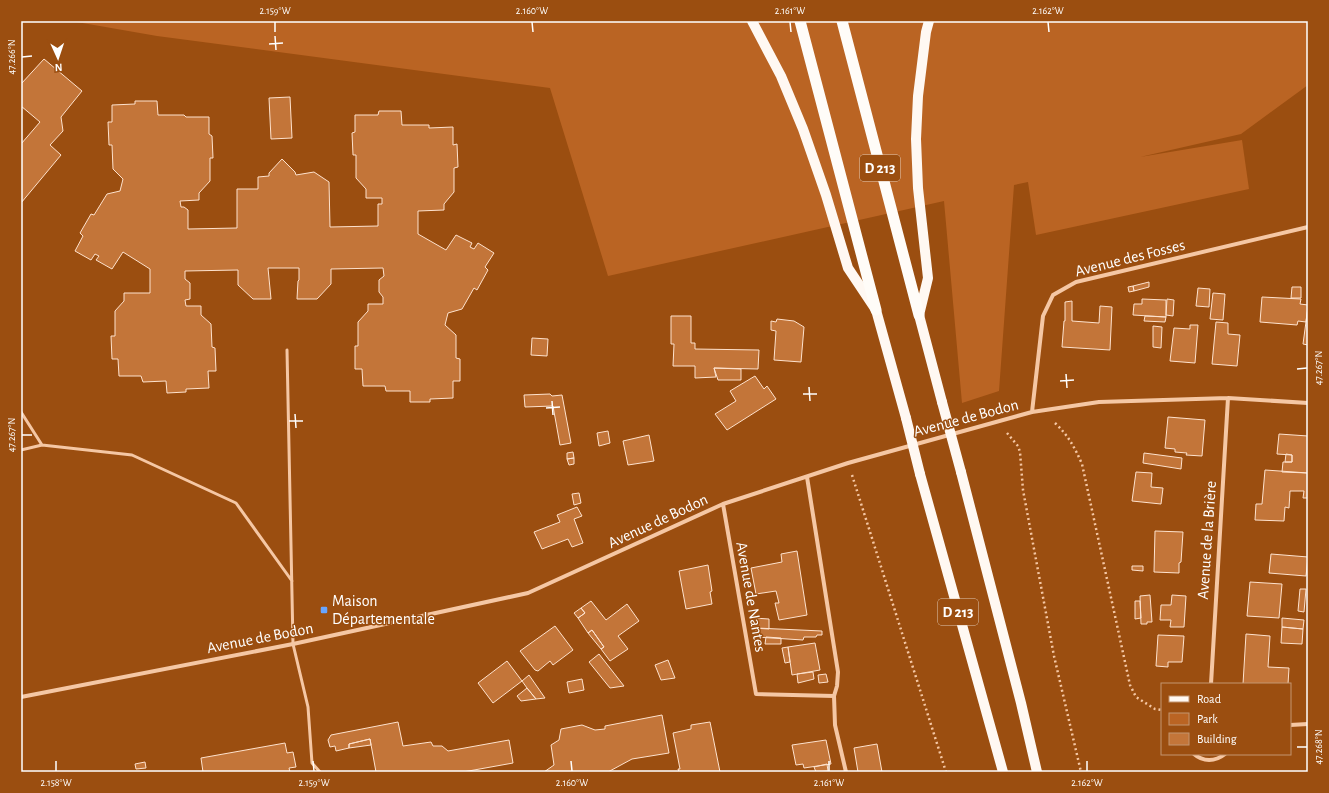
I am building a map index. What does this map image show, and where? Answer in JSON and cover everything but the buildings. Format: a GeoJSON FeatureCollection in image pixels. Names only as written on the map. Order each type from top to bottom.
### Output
{"type":"FeatureCollection","features":[{"type":"Feature","properties":{"kind":"highway","name":"D 213"},"geometry":{"type":"LineString","coordinates":[[800,21],[876,310]]}},
{"type":"Feature","properties":{"kind":"highway","name":"D 213"},"geometry":{"type":"LineString","coordinates":[[842,21],[919,315]]}},
{"type":"Feature","properties":{"kind":"main road"},"geometry":{"type":"LineString","coordinates":[[752,21],[781,76],[803,129],[826,195],[848,268],[876,310]]}},
{"type":"Feature","properties":{"kind":"main road"},"geometry":{"type":"LineString","coordinates":[[919,315],[928,278],[918,188],[916,139],[918,104],[926,32],[929,21]]}},
{"type":"Feature","properties":{"kind":"main road","name":"D 213"},"geometry":{"type":"LineString","coordinates":[[876,310],[1003,772]]}},
{"type":"Feature","properties":{"kind":"main road","name":"D 213"},"geometry":{"type":"LineString","coordinates":[[919,315],[1018,689],[1037,772]]}},
{"type":"Feature","properties":{"kind":"street","name":"Avenue des Fosses"},"geometry":{"type":"LineString","coordinates":[[1032,412],[1042,316],[1053,295],[1076,282],[1308,227]]}},
{"type":"Feature","properties":{"kind":"street","name":"Avenue de Bodon"},"geometry":{"type":"LineString","coordinates":[[21,698],[293,644],[528,593],[723,504],[848,463],[1032,412],[1099,402],[1228,398],[1308,403]]}},
{"type":"Feature","properties":{"kind":"street","name":"Avenue de la Brière"},"geometry":{"type":"LineString","coordinates":[[1210,683],[1228,398]]}},
{"type":"Feature","properties":{"kind":"street"},"geometry":{"type":"LineString","coordinates":[[807,477],[838,672],[837,686],[834,696],[835,724],[846,772]]}},
{"type":"Feature","properties":{"kind":"street","name":"Avenue de Nantes"},"geometry":{"type":"LineString","coordinates":[[723,504],[756,694],[834,696]]}},
{"type":"Feature","properties":{"kind":"street"},"geometry":{"type":"LineString","coordinates":[[1291,725],[1308,724]]}},
{"type":"Feature","properties":{"kind":"street"},"geometry":{"type":"LineString","coordinates":[[1196,755],[1204,760],[1217,759],[1225,755]]}},
{"type":"Feature","properties":{"kind":"lane"},"geometry":{"type":"LineString","coordinates":[[287,350],[293,644],[308,707],[312,762],[320,772]]}},
{"type":"Feature","properties":{"kind":"lane"},"geometry":{"type":"LineString","coordinates":[[21,412],[42,445]]}},
{"type":"Feature","properties":{"kind":"lane"},"geometry":{"type":"LineString","coordinates":[[21,450],[42,445],[132,455],[236,503],[292,581]]}},
{"type":"Feature","properties":{"kind":"path"},"geometry":{"type":"LineString","coordinates":[[1042,410],[1065,432],[1076,448],[1082,464],[1130,685],[1136,697],[1161,710]]}},
{"type":"Feature","properties":{"kind":"path"},"geometry":{"type":"LineString","coordinates":[[997,422],[1018,446],[1020,452],[1023,490],[1054,656],[1081,772]]}},
{"type":"Feature","properties":{"kind":"path"},"geometry":{"type":"LineString","coordinates":[[848,463],[946,772]]}},
{"type":"Feature","properties":{"kind":"green space"},"geometry":{"type":"Polygon","coordinates":[[[71,21],[1308,21],[1308,85],[1241,134],[1140,157],[1242,140],[1249,189],[1036,235],[1028,182],[1014,185],[999,391],[962,403],[944,201],[608,276],[550,88],[157,36],[71,21]]]}},
{"type":"Feature","properties":{"kind":"place","name":"Maison Départementale"},"geometry":{"type":"Point","coordinates":[324,610]}}]}
